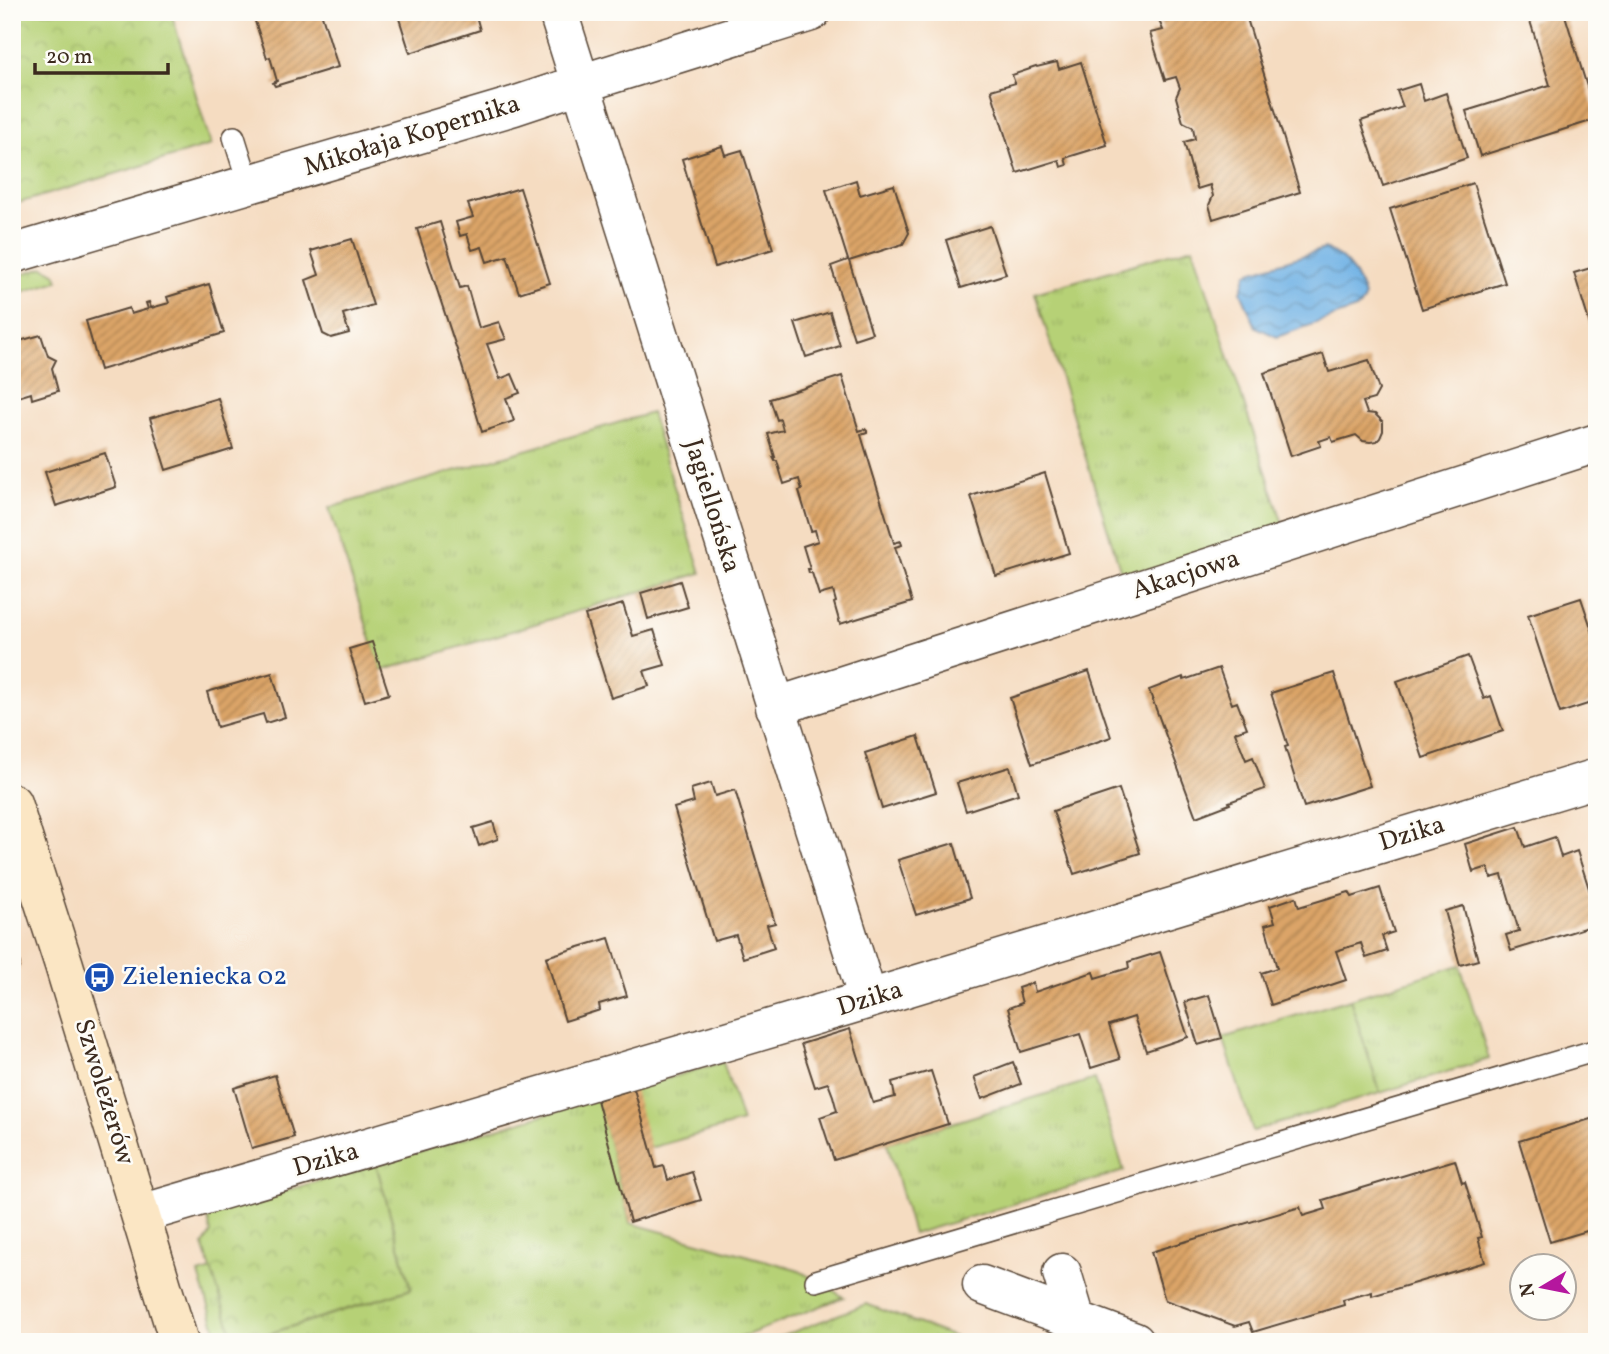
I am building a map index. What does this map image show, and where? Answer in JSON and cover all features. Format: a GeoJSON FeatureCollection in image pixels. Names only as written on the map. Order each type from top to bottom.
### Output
{"type":"FeatureCollection","features":[{"type":"Feature","properties":{"kind":"street","name":"Jagiellońska"},"geometry":{"type":"LineString","coordinates":[[558,12],[868,999]]}},
{"type":"Feature","properties":{"kind":"street","name":"Mikołaja Kopernika"},"geometry":{"type":"LineString","coordinates":[[12,254],[514,106],[811,12]]}},
{"type":"Feature","properties":{"kind":"street","name":"Akacjowa"},"geometry":{"type":"LineString","coordinates":[[775,707],[1597,443]]}},
{"type":"Feature","properties":{"kind":"street","name":"Dzika"},"geometry":{"type":"LineString","coordinates":[[141,1214],[868,999],[1597,778]]}},
{"type":"Feature","properties":{"kind":"street","name":"Szwoleżerów"},"geometry":{"type":"LineString","coordinates":[[12,803],[25,885],[141,1214],[179,1342]]}},
{"type":"Feature","properties":{"kind":"street"},"geometry":{"type":"LineString","coordinates":[[1062,1273],[1076,1320]]}},
{"type":"Feature","properties":{"kind":"street"},"geometry":{"type":"LineString","coordinates":[[982,1285],[1135,1342]]}},
{"type":"Feature","properties":{"kind":"lane"},"geometry":{"type":"LineString","coordinates":[[234,137],[249,184]]}},
{"type":"Feature","properties":{"kind":"lane"},"geometry":{"type":"LineString","coordinates":[[816,1281],[1597,1049]]}},
{"type":"Feature","properties":{"kind":"green space"},"geometry":{"type":"Polygon","coordinates":[[[12,12],[171,12],[211,145],[12,205],[12,12]]]}},
{"type":"Feature","properties":{"kind":"green space"},"geometry":{"type":"Polygon","coordinates":[[[1193,247],[1285,530],[1124,582],[1035,293],[1193,247]]]}},
{"type":"Feature","properties":{"kind":"green space"},"geometry":{"type":"Polygon","coordinates":[[[44,267],[56,274],[58,281],[12,295],[12,277],[44,267]]]}},
{"type":"Feature","properties":{"kind":"green space"},"geometry":{"type":"Polygon","coordinates":[[[651,413],[701,573],[381,671],[329,508],[651,413]]]}},
{"type":"Feature","properties":{"kind":"green space"},"geometry":{"type":"Polygon","coordinates":[[[1460,965],[1489,1059],[1380,1093],[1350,999],[1460,965]]]}},
{"type":"Feature","properties":{"kind":"green space"},"geometry":{"type":"Polygon","coordinates":[[[1350,999],[1380,1093],[1253,1131],[1223,1038],[1350,999]]]}},
{"type":"Feature","properties":{"kind":"green space"},"geometry":{"type":"Polygon","coordinates":[[[723,1062],[742,1122],[650,1148],[598,1100],[630,1223],[796,1269],[844,1297],[729,1342],[242,1342],[411,1289],[376,1164],[723,1062]]]}},
{"type":"Feature","properties":{"kind":"green space"},"geometry":{"type":"Polygon","coordinates":[[[1095,1079],[1124,1171],[913,1234],[887,1143],[1095,1079]]]}},
{"type":"Feature","properties":{"kind":"green space"},"geometry":{"type":"Polygon","coordinates":[[[376,1164],[411,1289],[235,1342],[203,1245],[211,1233],[207,1214],[376,1164]]]}},
{"type":"Feature","properties":{"kind":"green space"},"geometry":{"type":"Polygon","coordinates":[[[212,1270],[235,1342],[220,1342],[199,1274],[212,1270]]]}},
{"type":"Feature","properties":{"kind":"green space"},"geometry":{"type":"Polygon","coordinates":[[[866,1304],[968,1342],[767,1342],[866,1304]]]}},
{"type":"Feature","properties":{"kind":"water"},"geometry":{"type":"Polygon","coordinates":[[[1324,249],[1340,257],[1355,276],[1364,296],[1359,308],[1277,337],[1256,327],[1241,292],[1247,273],[1324,249]]]}},
{"type":"Feature","properties":{"kind":"building"},"geometry":{"type":"Polygon","coordinates":[[[252,12],[321,12],[338,67],[275,86],[273,83],[277,81],[270,57],[267,58],[252,12]]]}},
{"type":"Feature","properties":{"kind":"building"},"geometry":{"type":"Polygon","coordinates":[[[397,12],[475,12],[480,30],[410,53],[397,12]]]}},
{"type":"Feature","properties":{"kind":"building"},"geometry":{"type":"Polygon","coordinates":[[[1146,12],[1245,12],[1300,192],[1213,219],[1209,205],[1213,196],[1210,185],[1197,189],[1184,142],[1195,139],[1193,127],[1183,122],[1176,97],[1180,88],[1176,77],[1165,80],[1150,33],[1163,30],[1158,18],[1146,12]]]}},
{"type":"Feature","properties":{"kind":"building"},"geometry":{"type":"Polygon","coordinates":[[[1564,12],[1597,119],[1480,156],[1466,111],[1550,85],[1530,21],[1564,12]]]}},
{"type":"Feature","properties":{"kind":"building"},"geometry":{"type":"Polygon","coordinates":[[[1057,62],[1059,69],[1081,62],[1107,145],[1065,158],[1067,165],[1061,167],[1059,160],[1017,173],[991,90],[1015,83],[1012,75],[1057,62]]]}},
{"type":"Feature","properties":{"kind":"building"},"geometry":{"type":"Polygon","coordinates":[[[1419,84],[1424,101],[1446,93],[1467,158],[1383,186],[1361,121],[1403,107],[1397,91],[1419,84]]]}},
{"type":"Feature","properties":{"kind":"building"},"geometry":{"type":"Polygon","coordinates":[[[722,146],[725,155],[742,150],[773,249],[715,267],[682,159],[722,146]]]}},
{"type":"Feature","properties":{"kind":"building"},"geometry":{"type":"Polygon","coordinates":[[[856,180],[860,195],[894,185],[909,233],[903,244],[849,261],[872,333],[854,339],[831,266],[848,260],[826,190],[856,180]]]}},
{"type":"Feature","properties":{"kind":"building"},"geometry":{"type":"Polygon","coordinates":[[[1473,183],[1505,283],[1422,309],[1390,209],[1473,183]]]}},
{"type":"Feature","properties":{"kind":"building"},"geometry":{"type":"Polygon","coordinates":[[[520,188],[550,283],[519,293],[507,256],[487,262],[482,247],[472,250],[467,234],[460,236],[456,222],[473,217],[468,204],[520,188]]]}},
{"type":"Feature","properties":{"kind":"building"},"geometry":{"type":"Polygon","coordinates":[[[440,222],[460,288],[467,286],[479,328],[499,322],[506,339],[487,344],[500,379],[512,374],[520,393],[506,398],[514,421],[482,432],[417,229],[440,222]]]}},
{"type":"Feature","properties":{"kind":"building"},"geometry":{"type":"Polygon","coordinates":[[[990,226],[1006,274],[961,288],[946,240],[990,226]]]}},
{"type":"Feature","properties":{"kind":"building"},"geometry":{"type":"Polygon","coordinates":[[[352,239],[373,305],[343,314],[349,333],[331,338],[323,334],[306,280],[319,275],[311,251],[352,239]]]}},
{"type":"Feature","properties":{"kind":"building"},"geometry":{"type":"Polygon","coordinates":[[[1597,266],[1597,344],[1596,344],[1574,273],[1597,266]]]}},
{"type":"Feature","properties":{"kind":"building"},"geometry":{"type":"Polygon","coordinates":[[[209,284],[224,333],[100,370],[86,321],[129,308],[131,314],[148,309],[146,303],[149,302],[151,308],[169,303],[167,297],[209,284]]]}},
{"type":"Feature","properties":{"kind":"building"},"geometry":{"type":"Polygon","coordinates":[[[830,312],[840,346],[806,357],[795,323],[830,312]]]}},
{"type":"Feature","properties":{"kind":"building"},"geometry":{"type":"Polygon","coordinates":[[[41,335],[48,356],[56,360],[52,368],[58,391],[32,399],[31,393],[12,399],[12,343],[41,335]]]}},
{"type":"Feature","properties":{"kind":"building"},"geometry":{"type":"Polygon","coordinates":[[[1323,354],[1329,372],[1369,360],[1379,390],[1374,399],[1363,402],[1367,413],[1375,414],[1383,422],[1383,431],[1377,441],[1363,441],[1356,435],[1333,442],[1331,437],[1319,441],[1321,446],[1291,456],[1264,373],[1323,354]]]}},
{"type":"Feature","properties":{"kind":"building"},"geometry":{"type":"Polygon","coordinates":[[[842,376],[859,431],[867,431],[861,435],[894,543],[901,541],[902,545],[895,547],[912,602],[840,624],[833,591],[819,595],[812,573],[809,573],[803,546],[818,541],[815,530],[811,531],[799,491],[802,490],[799,479],[784,484],[777,461],[773,457],[768,434],[783,430],[770,399],[842,376]]]}},
{"type":"Feature","properties":{"kind":"building"},"geometry":{"type":"Polygon","coordinates":[[[218,398],[233,449],[166,470],[150,418],[218,398]]]}},
{"type":"Feature","properties":{"kind":"building"},"geometry":{"type":"Polygon","coordinates":[[[105,453],[116,487],[56,506],[45,472],[105,453]]]}},
{"type":"Feature","properties":{"kind":"building"},"geometry":{"type":"Polygon","coordinates":[[[1045,473],[1069,553],[996,576],[971,496],[1045,473]]]}},
{"type":"Feature","properties":{"kind":"building"},"geometry":{"type":"Polygon","coordinates":[[[680,581],[688,607],[648,619],[641,593],[680,581]]]}},
{"type":"Feature","properties":{"kind":"building"},"geometry":{"type":"Polygon","coordinates":[[[1581,598],[1597,645],[1597,701],[1560,713],[1528,615],[1581,598]]]}},
{"type":"Feature","properties":{"kind":"building"},"geometry":{"type":"Polygon","coordinates":[[[623,604],[633,636],[654,630],[665,665],[644,671],[649,686],[611,698],[585,615],[623,604]]]}},
{"type":"Feature","properties":{"kind":"building"},"geometry":{"type":"Polygon","coordinates":[[[372,642],[389,694],[365,701],[349,649],[372,642]]]}},
{"type":"Feature","properties":{"kind":"building"},"geometry":{"type":"Polygon","coordinates":[[[1468,656],[1484,699],[1491,696],[1503,731],[1423,758],[1397,681],[1468,656]]]}},
{"type":"Feature","properties":{"kind":"building"},"geometry":{"type":"Polygon","coordinates":[[[1219,668],[1232,704],[1237,702],[1247,728],[1235,732],[1246,760],[1253,757],[1265,789],[1196,817],[1149,690],[1183,677],[1184,680],[1219,668]]]}},
{"type":"Feature","properties":{"kind":"building"},"geometry":{"type":"Polygon","coordinates":[[[1089,671],[1111,737],[1032,764],[1010,698],[1089,671]]]}},
{"type":"Feature","properties":{"kind":"building"},"geometry":{"type":"Polygon","coordinates":[[[272,673],[285,717],[266,723],[263,714],[217,727],[207,692],[272,673]]]}},
{"type":"Feature","properties":{"kind":"building"},"geometry":{"type":"Polygon","coordinates":[[[1334,673],[1370,786],[1304,807],[1271,693],[1334,673]]]}},
{"type":"Feature","properties":{"kind":"building"},"geometry":{"type":"Polygon","coordinates":[[[918,736],[936,792],[882,809],[865,753],[918,736]]]}},
{"type":"Feature","properties":{"kind":"building"},"geometry":{"type":"Polygon","coordinates":[[[1010,767],[1018,794],[966,811],[957,783],[1010,767]]]}},
{"type":"Feature","properties":{"kind":"building"},"geometry":{"type":"Polygon","coordinates":[[[711,783],[715,796],[735,790],[775,923],[767,925],[774,948],[743,958],[736,935],[714,941],[674,808],[694,802],[691,789],[711,783]]]}},
{"type":"Feature","properties":{"kind":"building"},"geometry":{"type":"Polygon","coordinates":[[[1119,789],[1140,853],[1074,874],[1053,811],[1119,789]]]}},
{"type":"Feature","properties":{"kind":"building"},"geometry":{"type":"Polygon","coordinates":[[[493,822],[498,839],[479,846],[473,828],[493,822]]]}},
{"type":"Feature","properties":{"kind":"building"},"geometry":{"type":"Polygon","coordinates":[[[1518,827],[1525,847],[1555,837],[1561,857],[1577,851],[1592,898],[1597,896],[1597,924],[1511,951],[1506,935],[1519,931],[1502,875],[1491,878],[1488,867],[1473,872],[1465,844],[1518,827]]]}},
{"type":"Feature","properties":{"kind":"building"},"geometry":{"type":"Polygon","coordinates":[[[954,843],[970,898],[916,915],[898,860],[954,843]]]}},
{"type":"Feature","properties":{"kind":"building"},"geometry":{"type":"Polygon","coordinates":[[[1380,888],[1394,932],[1382,936],[1387,951],[1366,958],[1361,943],[1336,951],[1346,980],[1271,1005],[1261,973],[1277,968],[1265,925],[1275,922],[1270,906],[1296,897],[1299,907],[1349,892],[1352,897],[1380,888]]]}},
{"type":"Feature","properties":{"kind":"building"},"geometry":{"type":"Polygon","coordinates":[[[1463,906],[1478,960],[1460,965],[1445,911],[1463,906]]]}},
{"type":"Feature","properties":{"kind":"building"},"geometry":{"type":"Polygon","coordinates":[[[609,938],[627,996],[599,1004],[600,1010],[565,1021],[546,957],[609,938]]]}},
{"type":"Feature","properties":{"kind":"building"},"geometry":{"type":"Polygon","coordinates":[[[1160,952],[1188,1037],[1146,1051],[1134,1017],[1109,1025],[1120,1059],[1091,1068],[1080,1034],[1021,1052],[1008,1008],[1022,1003],[1018,988],[1033,983],[1035,992],[1093,972],[1095,978],[1129,968],[1128,962],[1160,952]]]}},
{"type":"Feature","properties":{"kind":"building"},"geometry":{"type":"Polygon","coordinates":[[[12,958],[19,960],[20,964],[12,973],[12,958]]]}},
{"type":"Feature","properties":{"kind":"building"},"geometry":{"type":"Polygon","coordinates":[[[1209,995],[1222,1038],[1198,1045],[1185,1002],[1209,995]]]}},
{"type":"Feature","properties":{"kind":"building"},"geometry":{"type":"Polygon","coordinates":[[[850,1029],[873,1103],[895,1097],[892,1082],[931,1071],[948,1124],[834,1160],[820,1117],[837,1111],[833,1096],[828,1083],[815,1087],[801,1044],[850,1029]]]}},
{"type":"Feature","properties":{"kind":"building"},"geometry":{"type":"Polygon","coordinates":[[[1013,1062],[1021,1084],[982,1099],[974,1077],[1013,1062]]]}},
{"type":"Feature","properties":{"kind":"building"},"geometry":{"type":"Polygon","coordinates":[[[275,1075],[294,1137],[252,1149],[234,1088],[275,1075]]]}},
{"type":"Feature","properties":{"kind":"building"},"geometry":{"type":"Polygon","coordinates":[[[634,1089],[656,1168],[664,1166],[668,1180],[692,1172],[701,1200],[630,1222],[597,1100],[634,1089]]]}},
{"type":"Feature","properties":{"kind":"building"},"geometry":{"type":"Polygon","coordinates":[[[1597,1117],[1597,1228],[1550,1242],[1519,1141],[1597,1117]]]}},
{"type":"Feature","properties":{"kind":"building"},"geometry":{"type":"Polygon","coordinates":[[[1455,1160],[1462,1183],[1465,1182],[1482,1237],[1478,1238],[1485,1262],[1372,1296],[1372,1292],[1343,1300],[1344,1305],[1253,1332],[1249,1322],[1235,1326],[1165,1300],[1151,1252],[1300,1207],[1303,1216],[1326,1209],[1323,1200],[1455,1160]]]}},
{"type":"Feature","properties":{"kind":"place","name":"Zieleniecka 02"},"geometry":{"type":"Point","coordinates":[99,977]}}]}
